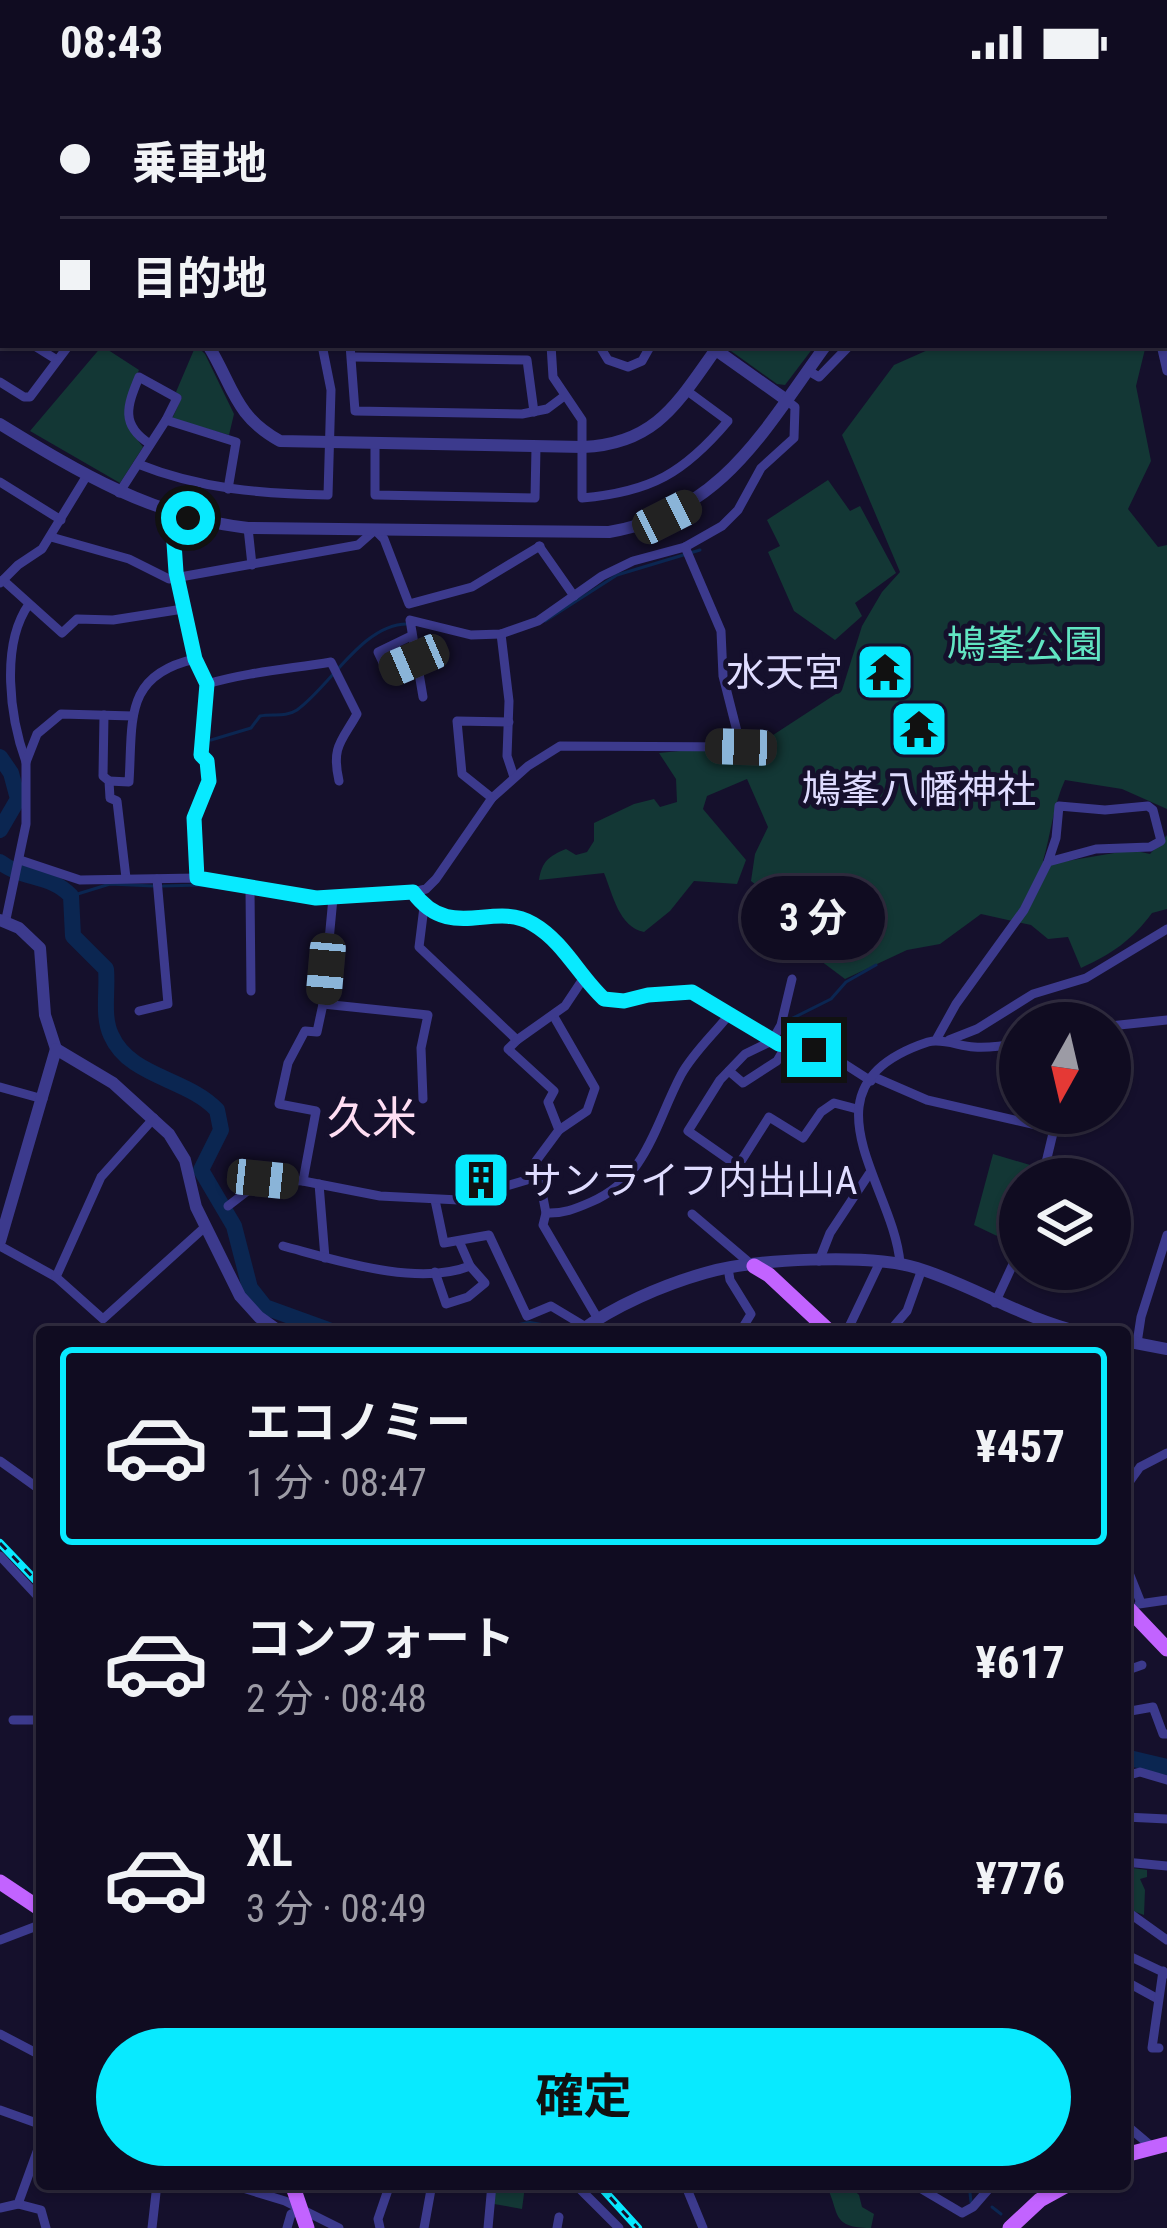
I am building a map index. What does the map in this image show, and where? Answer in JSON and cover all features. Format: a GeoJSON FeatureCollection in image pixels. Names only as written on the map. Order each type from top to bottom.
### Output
{"type":"FeatureCollection","features":[{"type":"Feature","properties":{"kind":"main road"},"geometry":{"type":"LineString","coordinates":[[754,1266],[812,1326]]}},
{"type":"Feature","properties":{"kind":"main road"},"geometry":{"type":"LineString","coordinates":[[754,1266],[824,1326]]}},
{"type":"Feature","properties":{"kind":"main road"},"geometry":{"type":"LineString","coordinates":[[1131,1610],[1167,1649]]}},
{"type":"Feature","properties":{"kind":"main road"},"geometry":{"type":"LineString","coordinates":[[1131,1610],[1167,1662]]}},
{"type":"Feature","properties":{"kind":"main road"},"geometry":{"type":"LineString","coordinates":[[0,1882],[36,1906]]}},
{"type":"Feature","properties":{"kind":"main road"},"geometry":{"type":"LineString","coordinates":[[1131,2154],[1160,2146]]}},
{"type":"Feature","properties":{"kind":"main road"},"geometry":{"type":"LineString","coordinates":[[294,2190],[307,2228]]}},
{"type":"Feature","properties":{"kind":"main road"},"geometry":{"type":"LineString","coordinates":[[1010,2228],[1040,2200],[1059,2190]]}},
{"type":"Feature","properties":{"kind":"street"},"geometry":{"type":"LineString","coordinates":[[38,348],[57,360]]}},
{"type":"Feature","properties":{"kind":"street"},"geometry":{"type":"LineString","coordinates":[[0,382],[30,397],[66,348]]}},
{"type":"Feature","properties":{"kind":"street"},"geometry":{"type":"LineString","coordinates":[[210,348],[250,422],[280,441],[536,447],[608,446],[638,436],[670,412],[717,348]]}},
{"type":"Feature","properties":{"kind":"street"},"geometry":{"type":"LineString","coordinates":[[138,464],[228,489],[328,495],[331,390],[324,348]]}},
{"type":"Feature","properties":{"kind":"street"},"geometry":{"type":"LineString","coordinates":[[351,348],[355,412],[534,412],[563,397]]}},
{"type":"Feature","properties":{"kind":"street"},"geometry":{"type":"LineString","coordinates":[[445,348],[445,358]]}},
{"type":"Feature","properties":{"kind":"street"},"geometry":{"type":"LineString","coordinates":[[551,348],[553,377],[582,420],[582,498],[648,487],[703,451],[728,421],[686,391]]}},
{"type":"Feature","properties":{"kind":"street"},"geometry":{"type":"LineString","coordinates":[[600,348],[608,360],[628,367],[642,361],[649,348]]}},
{"type":"Feature","properties":{"kind":"street"},"geometry":{"type":"LineString","coordinates":[[422,697],[410,620],[471,635],[501,634],[538,621],[602,576],[633,561],[685,548],[722,526],[738,510],[760,468],[794,438],[795,407],[719,348]]}},
{"type":"Feature","properties":{"kind":"street"},"geometry":{"type":"LineString","coordinates":[[0,424],[86,477],[172,514],[248,528],[538,540],[630,529],[690,505],[727,476],[824,348]]}},
{"type":"Feature","properties":{"kind":"street"},"geometry":{"type":"LineString","coordinates":[[807,370],[819,377],[847,348]]}},
{"type":"Feature","properties":{"kind":"street"},"geometry":{"type":"LineString","coordinates":[[354,357],[526,360],[534,412]]}},
{"type":"Feature","properties":{"kind":"street"},"geometry":{"type":"LineString","coordinates":[[119,493],[166,420],[177,398],[139,377],[126,408],[127,419],[150,444]]}},
{"type":"Feature","properties":{"kind":"street"},"geometry":{"type":"LineString","coordinates":[[166,420],[236,442],[228,489]]}},
{"type":"Feature","properties":{"kind":"street"},"geometry":{"type":"LineString","coordinates":[[375,445],[375,495],[535,498],[536,447]]}},
{"type":"Feature","properties":{"kind":"street"},"geometry":{"type":"LineString","coordinates":[[86,477],[51,537],[2,581],[62,633],[76,619],[113,620],[183,609]]}},
{"type":"Feature","properties":{"kind":"street"},"geometry":{"type":"LineString","coordinates":[[0,482],[61,520]]}},
{"type":"Feature","properties":{"kind":"street"},"geometry":{"type":"LineString","coordinates":[[172,514],[183,609],[195,659],[207,684],[201,755],[207,761],[209,781],[194,818],[197,878]]}},
{"type":"Feature","properties":{"kind":"street"},"geometry":{"type":"LineString","coordinates":[[248,528],[252,565]]}},
{"type":"Feature","properties":{"kind":"street"},"geometry":{"type":"LineString","coordinates":[[375,530],[384,539],[410,604],[472,587],[538,540]]}},
{"type":"Feature","properties":{"kind":"street"},"geometry":{"type":"LineString","coordinates":[[51,537],[129,559],[170,579],[358,545],[375,530]]}},
{"type":"Feature","properties":{"kind":"street"},"geometry":{"type":"LineString","coordinates":[[538,540],[574,596]]}},
{"type":"Feature","properties":{"kind":"street"},"geometry":{"type":"LineString","coordinates":[[20,860],[80,880],[126,878],[157,884],[197,878],[333,898],[413,892],[426,889],[436,879],[492,798],[560,746],[741,747],[723,676],[721,631],[685,548]]}},
{"type":"Feature","properties":{"kind":"street"},"geometry":{"type":"LineString","coordinates":[[29,604],[22,612],[4,684],[26,762],[28,798],[20,860],[3,920],[40,948],[45,1015],[56,1049],[0,1244],[56,1277],[103,1319],[206,1227]]}},
{"type":"Feature","properties":{"kind":"street"},"geometry":{"type":"LineString","coordinates":[[501,634],[509,722],[507,756],[514,777]]}},
{"type":"Feature","properties":{"kind":"street"},"geometry":{"type":"LineString","coordinates":[[411,636],[378,652],[387,671],[414,660]]}},
{"type":"Feature","properties":{"kind":"street"},"geometry":{"type":"LineString","coordinates":[[104,715],[103,776],[129,782],[133,716],[143,688],[154,672],[195,659]]}},
{"type":"Feature","properties":{"kind":"street"},"geometry":{"type":"LineString","coordinates":[[207,684],[250,677],[271,668],[331,662],[357,714],[338,740],[339,781]]}},
{"type":"Feature","properties":{"kind":"street"},"geometry":{"type":"LineString","coordinates":[[26,762],[37,734],[62,714],[133,716]]}},
{"type":"Feature","properties":{"kind":"street"},"geometry":{"type":"LineString","coordinates":[[492,798],[462,774],[457,721],[509,722]]}},
{"type":"Feature","properties":{"kind":"street"},"geometry":{"type":"LineString","coordinates":[[109,781],[110,798],[117,802],[126,878]]}},
{"type":"Feature","properties":{"kind":"street"},"geometry":{"type":"LineString","coordinates":[[940,1041],[956,1004],[1024,910],[1048,862],[1059,806],[1105,810],[1148,806],[1153,810],[1161,841],[1150,847],[1096,849],[1048,862]]}},
{"type":"Feature","properties":{"kind":"street"},"geometry":{"type":"LineString","coordinates":[[0,876],[12,886]]}},
{"type":"Feature","properties":{"kind":"street"},"geometry":{"type":"LineString","coordinates":[[139,1011],[169,1004],[157,884]]}},
{"type":"Feature","properties":{"kind":"street"},"geometry":{"type":"LineString","coordinates":[[250,889],[251,991]]}},
{"type":"Feature","properties":{"kind":"street"},"geometry":{"type":"LineString","coordinates":[[413,892],[424,907],[452,919],[524,919],[543,931],[596,993],[612,1002],[692,992],[772,1041],[830,1054],[873,1079],[927,1100],[1054,1130],[1047,1158]]}},
{"type":"Feature","properties":{"kind":"street"},"geometry":{"type":"LineString","coordinates":[[303,1181],[316,1111],[280,1104],[288,1063],[305,1031],[316,1032],[333,898]]}},
{"type":"Feature","properties":{"kind":"street"},"geometry":{"type":"LineString","coordinates":[[424,907],[419,947],[517,1040]]}},
{"type":"Feature","properties":{"kind":"street"},"geometry":{"type":"LineString","coordinates":[[900,1263],[892,1227],[869,1174],[857,1109],[873,1079],[902,1054],[977,1029],[1033,994],[1086,978],[1167,929]]}},
{"type":"Feature","properties":{"kind":"street"},"geometry":{"type":"LineString","coordinates":[[559,1130],[548,1102],[554,1091],[508,1049],[565,1006],[585,976]]}},
{"type":"Feature","properties":{"kind":"street"},"geometry":{"type":"LineString","coordinates":[[792,980],[772,1041],[746,1054],[710,1091],[688,1131],[738,1166],[769,1117],[803,1138],[833,1102],[857,1109]]}},
{"type":"Feature","properties":{"kind":"street"},"geometry":{"type":"LineString","coordinates":[[323,1004],[428,1015],[421,1048],[423,1100]]}},
{"type":"Feature","properties":{"kind":"street"},"geometry":{"type":"LineString","coordinates":[[553,1015],[595,1088],[587,1111],[559,1130],[538,1155],[537,1177],[545,1230],[588,1326]]}},
{"type":"Feature","properties":{"kind":"street"},"geometry":{"type":"LineString","coordinates":[[546,1214],[563,1214],[610,1193],[632,1174],[650,1147],[684,1070],[728,1016]]}},
{"type":"Feature","properties":{"kind":"street"},"geometry":{"type":"LineString","coordinates":[[1131,1023],[1167,1020]]}},
{"type":"Feature","properties":{"kind":"street"},"geometry":{"type":"LineString","coordinates":[[940,1041],[999,1046]]}},
{"type":"Feature","properties":{"kind":"street"},"geometry":{"type":"LineString","coordinates":[[729,1071],[742,1083],[777,1061],[786,1046]]}},
{"type":"Feature","properties":{"kind":"street"},"geometry":{"type":"LineString","coordinates":[[56,1049],[113,1083],[154,1118],[185,1160],[193,1198],[248,1307],[272,1326]]}},
{"type":"Feature","properties":{"kind":"street"},"geometry":{"type":"LineString","coordinates":[[0,1088],[43,1099]]}},
{"type":"Feature","properties":{"kind":"street"},"geometry":{"type":"LineString","coordinates":[[56,1277],[101,1177],[154,1118]]}},
{"type":"Feature","properties":{"kind":"street"},"geometry":{"type":"LineString","coordinates":[[819,1261],[830,1233],[869,1174]]}},
{"type":"Feature","properties":{"kind":"street"},"geometry":{"type":"LineString","coordinates":[[228,1206],[258,1180],[303,1181],[380,1196],[435,1200],[468,1198],[537,1177]]}},
{"type":"Feature","properties":{"kind":"street"},"geometry":{"type":"LineString","coordinates":[[319,1184],[325,1258]]}},
{"type":"Feature","properties":{"kind":"street"},"geometry":{"type":"LineString","coordinates":[[435,1200],[444,1243],[489,1235],[530,1318],[551,1306],[588,1326]]}},
{"type":"Feature","properties":{"kind":"street"},"geometry":{"type":"LineString","coordinates":[[692,1214],[754,1266]]}},
{"type":"Feature","properties":{"kind":"street"},"geometry":{"type":"LineString","coordinates":[[1167,1235],[1131,1342],[1167,1349]]}},
{"type":"Feature","properties":{"kind":"street"},"geometry":{"type":"LineString","coordinates":[[435,1271],[446,1304],[468,1297],[485,1283],[470,1266],[459,1241]]}},
{"type":"Feature","properties":{"kind":"street"},"geometry":{"type":"LineString","coordinates":[[283,1246],[370,1270],[454,1273],[470,1266]]}},
{"type":"Feature","properties":{"kind":"street"},"geometry":{"type":"LineString","coordinates":[[588,1326],[693,1276],[728,1268],[819,1261],[900,1263],[1021,1315],[1059,1326]]}},
{"type":"Feature","properties":{"kind":"street"},"geometry":{"type":"LineString","coordinates":[[849,1326],[880,1262]]}},
{"type":"Feature","properties":{"kind":"street"},"geometry":{"type":"LineString","coordinates":[[728,1268],[751,1314],[744,1326]]}},
{"type":"Feature","properties":{"kind":"street"},"geometry":{"type":"LineString","coordinates":[[894,1326],[907,1311],[922,1269]]}},
{"type":"Feature","properties":{"kind":"street"},"geometry":{"type":"LineString","coordinates":[[995,1303],[1001,1290]]}},
{"type":"Feature","properties":{"kind":"street"},"geometry":{"type":"LineString","coordinates":[[1019,1326],[1021,1315]]}},
{"type":"Feature","properties":{"kind":"street"},"geometry":{"type":"LineString","coordinates":[[1131,1480],[1140,1467],[1167,1453]]}},
{"type":"Feature","properties":{"kind":"street"},"geometry":{"type":"LineString","coordinates":[[0,1461],[36,1487]]}},
{"type":"Feature","properties":{"kind":"street"},"geometry":{"type":"LineString","coordinates":[[0,1556],[36,1595]]}},
{"type":"Feature","properties":{"kind":"street"},"geometry":{"type":"LineString","coordinates":[[1131,1609],[1167,1600]]}},
{"type":"Feature","properties":{"kind":"street"},"geometry":{"type":"LineString","coordinates":[[1131,1669],[1142,1665]]}},
{"type":"Feature","properties":{"kind":"street"},"geometry":{"type":"LineString","coordinates":[[1131,1711],[1153,1707],[1167,1734]]}},
{"type":"Feature","properties":{"kind":"street"},"geometry":{"type":"LineString","coordinates":[[13,1720],[36,1720]]}},
{"type":"Feature","properties":{"kind":"street"},"geometry":{"type":"LineString","coordinates":[[1131,1774],[1140,1772],[1167,1780]]}},
{"type":"Feature","properties":{"kind":"street"},"geometry":{"type":"LineString","coordinates":[[1131,1817],[1167,1819]]}},
{"type":"Feature","properties":{"kind":"street"},"geometry":{"type":"LineString","coordinates":[[1131,1863],[1167,1866]]}},
{"type":"Feature","properties":{"kind":"street"},"geometry":{"type":"LineString","coordinates":[[1131,1914],[1167,1940]]}},
{"type":"Feature","properties":{"kind":"street"},"geometry":{"type":"LineString","coordinates":[[0,1940],[36,1926]]}},
{"type":"Feature","properties":{"kind":"street"},"geometry":{"type":"LineString","coordinates":[[1131,1957],[1165,1972],[1152,2048],[1159,2048]]}},
{"type":"Feature","properties":{"kind":"street"},"geometry":{"type":"LineString","coordinates":[[1131,1984],[1159,1999]]}},
{"type":"Feature","properties":{"kind":"street"},"geometry":{"type":"LineString","coordinates":[[0,2034],[36,2053]]}},
{"type":"Feature","properties":{"kind":"street"},"geometry":{"type":"LineString","coordinates":[[0,2110],[36,2123]]}},
{"type":"Feature","properties":{"kind":"street"},"geometry":{"type":"LineString","coordinates":[[1131,2127],[1160,2146]]}},
{"type":"Feature","properties":{"kind":"street"},"geometry":{"type":"LineString","coordinates":[[18,2204],[36,2165]]}},
{"type":"Feature","properties":{"kind":"street"},"geometry":{"type":"LineString","coordinates":[[152,2228],[157,2190]]}},
{"type":"Feature","properties":{"kind":"street"},"geometry":{"type":"LineString","coordinates":[[250,2190],[286,2201],[339,2228]]}},
{"type":"Feature","properties":{"kind":"street"},"geometry":{"type":"LineString","coordinates":[[380,2228],[378,2219],[388,2190]]}},
{"type":"Feature","properties":{"kind":"street"},"geometry":{"type":"LineString","coordinates":[[424,2228],[431,2190]]}},
{"type":"Feature","properties":{"kind":"street"},"geometry":{"type":"LineString","coordinates":[[488,2228],[491,2190]]}},
{"type":"Feature","properties":{"kind":"street"},"geometry":{"type":"LineString","coordinates":[[581,2190],[620,2228]]}},
{"type":"Feature","properties":{"kind":"street"},"geometry":{"type":"LineString","coordinates":[[687,2190],[703,2228]]}},
{"type":"Feature","properties":{"kind":"street"},"geometry":{"type":"LineString","coordinates":[[923,2190],[962,2213],[988,2190]]}},
{"type":"Feature","properties":{"kind":"street"},"geometry":{"type":"LineString","coordinates":[[0,2208],[18,2204],[41,2210],[46,2228]]}},
{"type":"Feature","properties":{"kind":"street"},"geometry":{"type":"LineString","coordinates":[[287,2228],[291,2214],[302,2210]]}},
{"type":"Feature","properties":{"kind":"green space"},"geometry":{"type":"Polygon","coordinates":[[[100,348],[139,370],[125,410],[143,447],[120,483],[30,431],[100,348]]]}},
{"type":"Feature","properties":{"kind":"green space"},"geometry":{"type":"Polygon","coordinates":[[[195,348],[199,348],[234,414],[229,435],[172,419],[182,397],[176,392],[195,348]]]}},
{"type":"Feature","properties":{"kind":"green space"},"geometry":{"type":"Polygon","coordinates":[[[730,348],[813,348],[785,385],[730,348]]]}},
{"type":"Feature","properties":{"kind":"green space","name":"鳩峯公園"},"geometry":{"type":"Polygon","coordinates":[[[932,348],[1145,348],[1136,386],[1151,461],[1128,509],[1158,547],[1167,545],[1167,809],[1122,789],[1065,780],[1043,861],[1049,864],[1132,850],[1150,854],[1167,835],[1167,909],[1152,913],[1121,945],[1081,968],[1068,937],[1048,939],[1031,925],[981,914],[940,944],[907,950],[845,979],[813,955],[792,927],[788,911],[751,881],[755,854],[768,827],[747,779],[707,796],[703,809],[746,860],[737,884],[694,881],[670,911],[644,932],[623,917],[604,873],[539,880],[544,864],[555,854],[566,849],[576,855],[587,852],[594,841],[594,823],[634,804],[654,799],[660,807],[677,802],[676,779],[659,753],[761,743],[842,690],[862,626],[900,572],[842,435],[894,365],[932,348]]]}},
{"type":"Feature","properties":{"kind":"green space"},"geometry":{"type":"Polygon","coordinates":[[[828,480],[850,511],[860,506],[896,573],[855,603],[862,616],[835,640],[794,611],[768,552],[780,546],[767,520],[828,480]]]}},
{"type":"Feature","properties":{"kind":"green space"},"geometry":{"type":"Polygon","coordinates":[[[993,1154],[1006,1158],[999,1158],[999,1237],[974,1225],[993,1154]]]}},
{"type":"Feature","properties":{"kind":"green space"},"geometry":{"type":"Polygon","coordinates":[[[1131,1868],[1147,1870],[1147,1877],[1140,1879],[1145,1890],[1144,1915],[1131,1910],[1131,1868]]]}},
{"type":"Feature","properties":{"kind":"green space"},"geometry":{"type":"Polygon","coordinates":[[[495,2190],[524,2190],[522,2209],[494,2204],[495,2190]]]}},
{"type":"Feature","properties":{"kind":"green space"},"geometry":{"type":"Polygon","coordinates":[[[854,2190],[862,2207],[874,2214],[871,2228],[842,2221],[830,2193],[854,2190]]]}},
{"type":"Feature","properties":{"kind":"waterway"},"geometry":{"type":"LineString","coordinates":[[545,621],[617,575],[700,550]]}},
{"type":"Feature","properties":{"kind":"waterway"},"geometry":{"type":"LineString","coordinates":[[211,740],[251,728],[260,716],[297,710],[376,634],[408,624]]}},
{"type":"Feature","properties":{"kind":"waterway"},"geometry":{"type":"LineString","coordinates":[[0,757],[11,773],[18,799],[0,830]]}},
{"type":"Feature","properties":{"kind":"waterway"},"geometry":{"type":"LineString","coordinates":[[202,873],[200,819],[208,795]]}},
{"type":"Feature","properties":{"kind":"waterway"},"geometry":{"type":"LineString","coordinates":[[0,862],[55,884],[71,896],[73,936],[106,969],[107,1020],[119,1049],[217,1110],[221,1130],[201,1170],[234,1226],[250,1288],[265,1307],[317,1326]]}},
{"type":"Feature","properties":{"kind":"waterway"},"geometry":{"type":"LineString","coordinates":[[71,896],[110,884],[153,886]]}},
{"type":"Feature","properties":{"kind":"waterway"},"geometry":{"type":"LineString","coordinates":[[163,886],[200,885],[290,898]]}},
{"type":"Feature","properties":{"kind":"waterway"},"geometry":{"type":"LineString","coordinates":[[787,1021],[831,999],[846,982],[876,965]]}},
{"type":"Feature","properties":{"kind":"waterway"},"geometry":{"type":"LineString","coordinates":[[1131,1758],[1167,1767]]}},
{"type":"Feature","properties":{"kind":"waterway"},"geometry":{"type":"LineString","coordinates":[[970,2190],[971,2202]]}},
{"type":"Feature","properties":{"kind":"waterway"},"geometry":{"type":"LineString","coordinates":[[992,2207],[1001,2214]]}},
{"type":"Feature","properties":{"kind":"railway"},"geometry":{"type":"LineString","coordinates":[[0,1543],[36,1581]]}},
{"type":"Feature","properties":{"kind":"railway"},"geometry":{"type":"LineString","coordinates":[[603,2190],[638,2228]]}},
{"type":"Feature","properties":{"kind":"place","name":"水天宮"},"geometry":{"type":"Point","coordinates":[885,672]}},
{"type":"Feature","properties":{"kind":"place","name":"鳩峯八幡神社"},"geometry":{"type":"Point","coordinates":[919,729]}},
{"type":"Feature","properties":{"kind":"place","name":"サンライフ内出山A"},"geometry":{"type":"Point","coordinates":[481,1180]}},
{"type":"Feature","properties":{"kind":"district","name":"久米"},"geometry":{"type":"Point","coordinates":[372,1118]}},
{"type":"Feature","properties":{"kind":"route"},"geometry":{"type":"LineString","coordinates":[[188,518],[172,514],[176,572],[195,659],[207,684],[201,755],[207,761],[209,781],[194,818],[197,878],[316,898],[413,892],[424,907],[452,919],[524,919],[543,931],[604,999],[612,1002],[692,992],[779,1044],[814,1050]]}}]}
